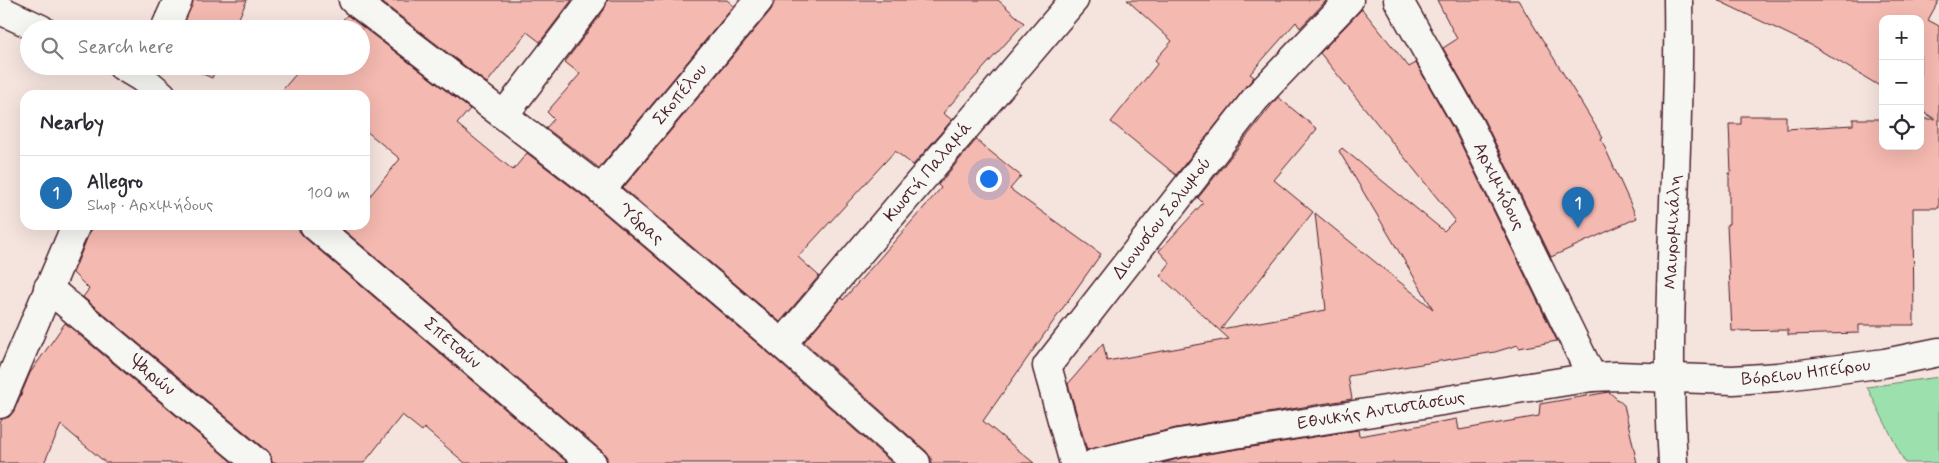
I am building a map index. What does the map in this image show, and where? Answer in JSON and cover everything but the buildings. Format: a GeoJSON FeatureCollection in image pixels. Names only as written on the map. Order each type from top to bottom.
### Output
{"type":"FeatureCollection","features":[{"type":"Feature","properties":{"kind":"street"},"geometry":{"type":"LineString","coordinates":[[169,20],[178,0]]}},
{"type":"Feature","properties":{"kind":"street","name":"Ύδρας"},"geometry":{"type":"LineString","coordinates":[[353,0],[601,190],[782,344],[916,463]]}},
{"type":"Feature","properties":{"kind":"street"},"geometry":{"type":"LineString","coordinates":[[504,115],[592,0]]}},
{"type":"Feature","properties":{"kind":"street","name":"Σκοπέλου"},"geometry":{"type":"LineString","coordinates":[[601,190],[759,0]]}},
{"type":"Feature","properties":{"kind":"street","name":"Κωστή Παλαμά"},"geometry":{"type":"LineString","coordinates":[[782,344],[1074,0]]}},
{"type":"Feature","properties":{"kind":"street","name":"Διονυσίου Σολωμού"},"geometry":{"type":"LineString","coordinates":[[1074,463],[1046,366],[1256,98],[1349,0]]}},
{"type":"Feature","properties":{"kind":"street","name":"Αρχιμήδους"},"geometry":{"type":"LineString","coordinates":[[1398,0],[1470,127],[1592,377]]}},
{"type":"Feature","properties":{"kind":"street","name":"Μαυρομιχάλη"},"geometry":{"type":"LineString","coordinates":[[1673,463],[1670,378],[1678,80],[1678,0]]}},
{"type":"Feature","properties":{"kind":"street"},"geometry":{"type":"LineString","coordinates":[[0,10],[22,20]]}},
{"type":"Feature","properties":{"kind":"street"},"geometry":{"type":"LineString","coordinates":[[0,404],[74,230]]}},
{"type":"Feature","properties":{"kind":"street","name":"Σπετσών"},"geometry":{"type":"LineString","coordinates":[[320,230],[592,463]]}},
{"type":"Feature","properties":{"kind":"street","name":"Ψαρών"},"geometry":{"type":"LineString","coordinates":[[48,288],[256,463]]}},
{"type":"Feature","properties":{"kind":"street","name":"Βόρειου Ηπείρου"},"geometry":{"type":"LineString","coordinates":[[1670,378],[1732,380],[1778,377],[1885,363],[1939,352]]}},
{"type":"Feature","properties":{"kind":"street","name":"Εθνικής Αντιστάσεως"},"geometry":{"type":"LineString","coordinates":[[1095,463],[1179,443],[1592,377],[1670,378]]}},
{"type":"Feature","properties":{"kind":"green space"},"geometry":{"type":"Polygon","coordinates":[[[1939,377],[1939,463],[1905,463],[1867,387],[1939,377]]]}},
{"type":"Feature","properties":{"kind":"place","name":"Allegro"},"geometry":{"type":"Point","coordinates":[1578,228]}}]}
